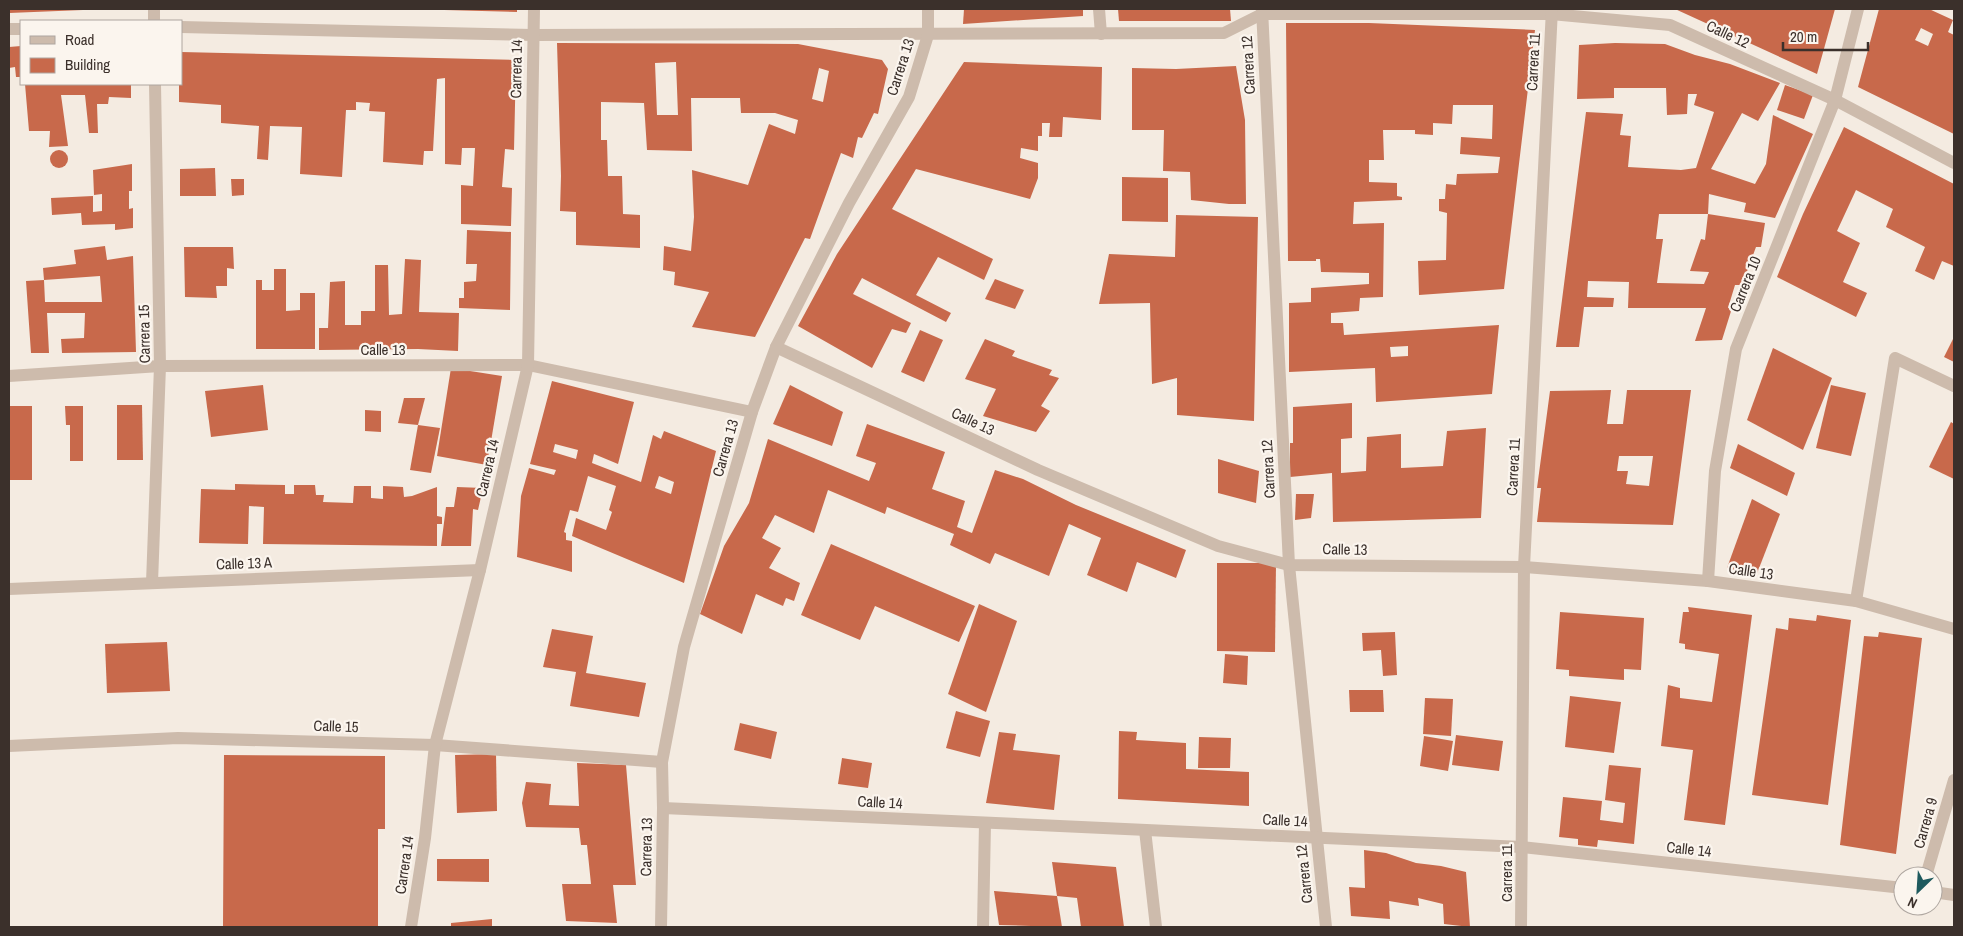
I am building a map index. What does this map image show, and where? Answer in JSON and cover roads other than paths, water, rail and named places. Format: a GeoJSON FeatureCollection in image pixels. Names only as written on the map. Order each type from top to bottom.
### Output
{"type":"FeatureCollection","features":[{"type":"Feature","properties":{"kind":"street","name":"Carrera 14"},"geometry":{"type":"LineString","coordinates":[[411,927],[425,838],[435,744],[480,570],[528,365],[534,9]]}},
{"type":"Feature","properties":{"kind":"street","name":"Carrera 13"},"geometry":{"type":"LineString","coordinates":[[661,927],[662,762],[684,648],[752,412],[776,347],[849,203],[910,97],[928,35],[928,9]]}},
{"type":"Feature","properties":{"kind":"street"},"geometry":{"type":"LineString","coordinates":[[1099,9],[1101,34]]}},
{"type":"Feature","properties":{"kind":"street","name":"Carrera 10"},"geometry":{"type":"LineString","coordinates":[[1708,581],[1714,471],[1736,349],[1835,100],[1858,9]]}},
{"type":"Feature","properties":{"kind":"street","name":"Calle 12"},"geometry":{"type":"LineString","coordinates":[[182,27],[533,35],[1224,33],[1262,11],[1551,11],[1670,25],[1835,100],[1954,164]]}},
{"type":"Feature","properties":{"kind":"street","name":"Carrera 12"},"geometry":{"type":"LineString","coordinates":[[1262,11],[1290,565],[1326,927]]}},
{"type":"Feature","properties":{"kind":"street","name":"Carrera 11"},"geometry":{"type":"LineString","coordinates":[[1522,927],[1524,568],[1551,11]]}},
{"type":"Feature","properties":{"kind":"street","name":"Carrera 15"},"geometry":{"type":"LineString","coordinates":[[152,583],[160,366],[155,85]]}},
{"type":"Feature","properties":{"kind":"street","name":"Calle 13"},"geometry":{"type":"LineString","coordinates":[[776,347],[1038,470],[1200,539],[1218,546],[1290,565],[1524,568],[1708,581],[1856,601],[1954,629]]}},
{"type":"Feature","properties":{"kind":"street"},"geometry":{"type":"LineString","coordinates":[[1856,601],[1895,358],[1954,386]]}},
{"type":"Feature","properties":{"kind":"street","name":"Calle 13"},"geometry":{"type":"LineString","coordinates":[[9,376],[160,366],[528,365],[752,412]]}},
{"type":"Feature","properties":{"kind":"street","name":"Calle 13 A"},"geometry":{"type":"LineString","coordinates":[[9,589],[480,570]]}},
{"type":"Feature","properties":{"kind":"street","name":"Calle 15"},"geometry":{"type":"LineString","coordinates":[[9,746],[178,738],[435,744],[662,762]]}},
{"type":"Feature","properties":{"kind":"street","name":"Carrera 9"},"geometry":{"type":"LineString","coordinates":[[1929,866],[1954,780]]}},
{"type":"Feature","properties":{"kind":"street","name":"Calle 14"},"geometry":{"type":"LineString","coordinates":[[663,808],[1522,847],[1893,887]]}},
{"type":"Feature","properties":{"kind":"street"},"geometry":{"type":"LineString","coordinates":[[983,927],[985,823]]}},
{"type":"Feature","properties":{"kind":"street"},"geometry":{"type":"LineString","coordinates":[[1145,830],[1156,927]]}}]}
